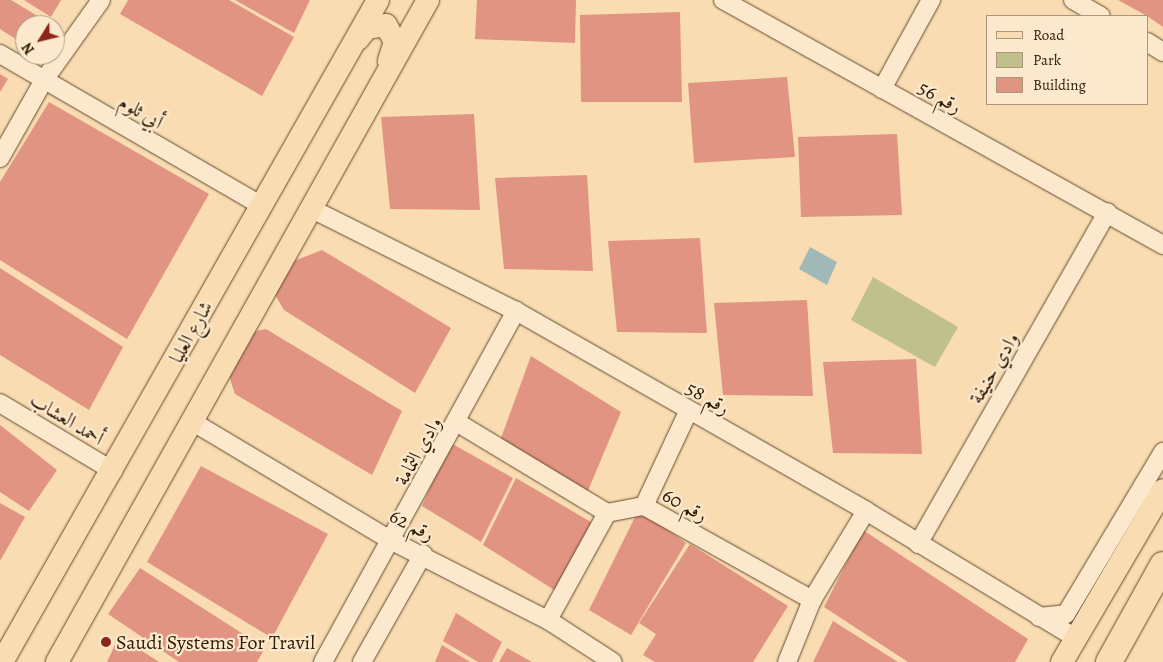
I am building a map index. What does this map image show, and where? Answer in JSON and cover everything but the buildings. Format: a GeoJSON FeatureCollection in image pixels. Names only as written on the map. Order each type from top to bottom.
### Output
{"type":"FeatureCollection","features":[{"type":"Feature","properties":{"kind":"highway"},"geometry":{"type":"LineString","coordinates":[[1109,662],[1163,565]]}},
{"type":"Feature","properties":{"kind":"main road","name":"شارع العليا"},"geometry":{"type":"LineString","coordinates":[[2,662],[113,471],[378,0]]}},
{"type":"Feature","properties":{"kind":"main road"},"geometry":{"type":"LineString","coordinates":[[57,662],[428,0]]}},
{"type":"Feature","properties":{"kind":"main road"},"geometry":{"type":"LineString","coordinates":[[352,47],[367,28],[386,25],[394,42],[386,72]]}},
{"type":"Feature","properties":{"kind":"main road"},"geometry":{"type":"LineString","coordinates":[[1062,662],[1163,490]]}},
{"type":"Feature","properties":{"kind":"street"},"geometry":{"type":"LineString","coordinates":[[0,158],[44,80],[101,0]]}},
{"type":"Feature","properties":{"kind":"street","name":"رقم 56"},"geometry":{"type":"LineString","coordinates":[[723,0],[1107,212],[1163,245]]}},
{"type":"Feature","properties":{"kind":"street"},"geometry":{"type":"LineString","coordinates":[[882,89],[931,0]]}},
{"type":"Feature","properties":{"kind":"street"},"geometry":{"type":"LineString","coordinates":[[1072,0],[1099,15]]}},
{"type":"Feature","properties":{"kind":"street"},"geometry":{"type":"LineString","coordinates":[[1148,43],[1163,52]]}},
{"type":"Feature","properties":{"kind":"street","name":"أبي ثلوم"},"geometry":{"type":"LineString","coordinates":[[0,54],[262,206]]}},
{"type":"Feature","properties":{"kind":"street","name":"رقم 58"},"geometry":{"type":"LineString","coordinates":[[312,209],[516,311],[688,412],[866,511],[1076,638]]}},
{"type":"Feature","properties":{"kind":"street","name":"وادي حنيفة"},"geometry":{"type":"LineString","coordinates":[[918,544],[1107,212]]}},
{"type":"Feature","properties":{"kind":"street","name":"وادي الثمامة"},"geometry":{"type":"LineString","coordinates":[[323,662],[458,423],[516,311]]}},
{"type":"Feature","properties":{"kind":"street","name":"أحمد العشاب"},"geometry":{"type":"LineString","coordinates":[[0,403],[113,471]]}},
{"type":"Feature","properties":{"kind":"street"},"geometry":{"type":"LineString","coordinates":[[644,506],[688,412]]}},
{"type":"Feature","properties":{"kind":"street","name":"رقم 62"},"geometry":{"type":"LineString","coordinates":[[193,422],[392,541],[423,554],[548,620],[613,662]]}},
{"type":"Feature","properties":{"kind":"street"},"geometry":{"type":"LineString","coordinates":[[458,423],[607,513],[548,620]]}},
{"type":"Feature","properties":{"kind":"street"},"geometry":{"type":"LineString","coordinates":[[1039,617],[1066,614],[1163,452]]}},
{"type":"Feature","properties":{"kind":"street","name":"رقم 60"},"geometry":{"type":"LineString","coordinates":[[607,513],[644,506],[812,600]]}},
{"type":"Feature","properties":{"kind":"street"},"geometry":{"type":"LineString","coordinates":[[787,662],[812,600],[866,511]]}},
{"type":"Feature","properties":{"kind":"street"},"geometry":{"type":"LineString","coordinates":[[362,662],[423,554]]}},
{"type":"Feature","properties":{"kind":"green space"},"geometry":{"type":"Polygon","coordinates":[[[873,277],[958,327],[935,367],[851,320],[873,277]]]}},
{"type":"Feature","properties":{"kind":"water"},"geometry":{"type":"Polygon","coordinates":[[[810,247],[837,262],[827,285],[799,269],[810,247]]]}},
{"type":"Feature","properties":{"kind":"place","name":"Saudi Systems For Travil"},"geometry":{"type":"Point","coordinates":[106,642]}}]}
